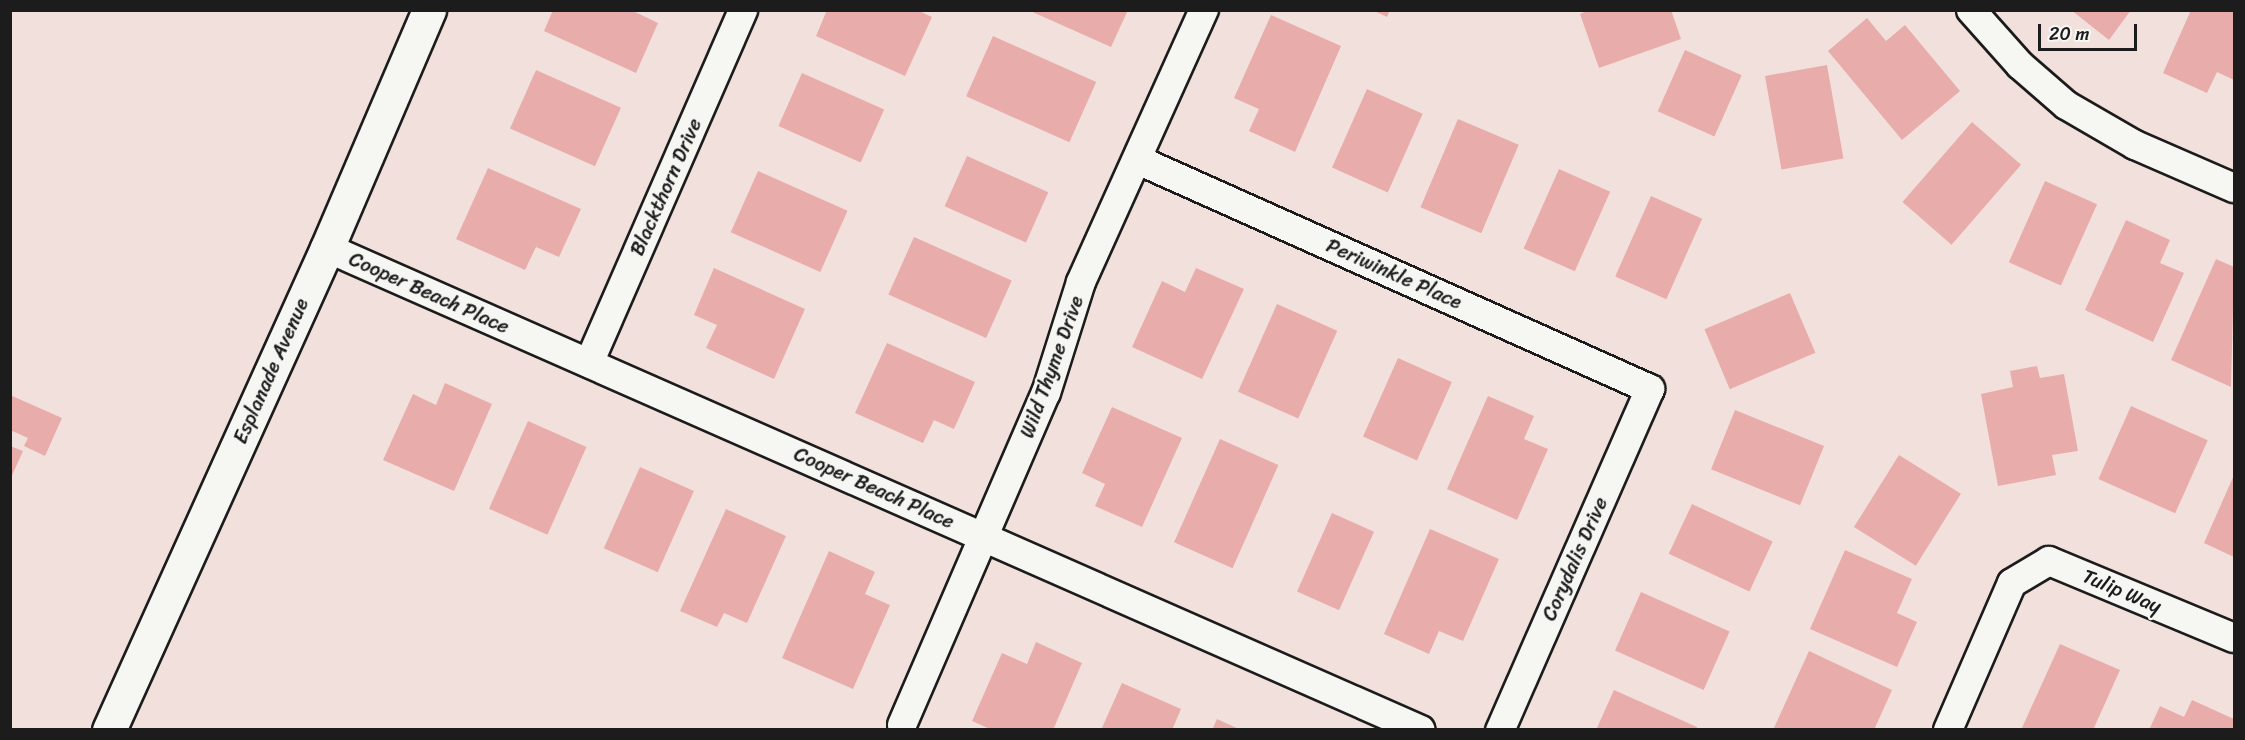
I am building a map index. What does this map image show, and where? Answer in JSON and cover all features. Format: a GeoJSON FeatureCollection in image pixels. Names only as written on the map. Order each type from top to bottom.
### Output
{"type":"FeatureCollection","features":[{"type":"Feature","properties":{"kind":"main road","name":"Esplanade Avenue"},"geometry":{"type":"LineString","coordinates":[[109,729],[327,248],[429,10]]}},
{"type":"Feature","properties":{"kind":"street","name":"Blackthorn Drive"},"geometry":{"type":"LineString","coordinates":[[589,363],[743,10]]}},
{"type":"Feature","properties":{"kind":"street","name":"Wild Thyme Drive"},"geometry":{"type":"LineString","coordinates":[[902,725],[1047,393],[1082,282],[1204,10]]}},
{"type":"Feature","properties":{"kind":"street"},"geometry":{"type":"LineString","coordinates":[[1971,10],[2020,65],[2066,105],[2134,145],[2235,188]]}},
{"type":"Feature","properties":{"kind":"street","name":"Periwinkle Place"},"geometry":{"type":"LineString","coordinates":[[1138,160],[1650,389]]}},
{"type":"Feature","properties":{"kind":"street","name":"Cooper Beach Place"},"geometry":{"type":"LineString","coordinates":[[327,248],[1421,729]]}},
{"type":"Feature","properties":{"kind":"street","name":"Corydalis Drive"},"geometry":{"type":"LineString","coordinates":[[1500,729],[1650,389]]}},
{"type":"Feature","properties":{"kind":"street","name":"Tulip Way"},"geometry":{"type":"LineString","coordinates":[[1948,729],[2012,583],[2049,561],[2235,638]]}},
{"type":"Feature","properties":{"kind":"building"},"geometry":{"type":"Polygon","coordinates":[[[553,10],[631,10],[658,23],[636,73],[544,31],[553,10]]]}},
{"type":"Feature","properties":{"kind":"building"},"geometry":{"type":"Polygon","coordinates":[[[827,10],[917,10],[932,17],[905,76],[816,36],[827,10]]]}},
{"type":"Feature","properties":{"kind":"building"},"geometry":{"type":"Polygon","coordinates":[[[1028,10],[1128,10],[1111,47],[1028,10]]]}},
{"type":"Feature","properties":{"kind":"building"},"geometry":{"type":"Polygon","coordinates":[[[1372,10],[1390,10],[1387,17],[1372,10]]]}},
{"type":"Feature","properties":{"kind":"building"},"geometry":{"type":"Polygon","coordinates":[[[1589,10],[1671,10],[1681,39],[1599,68],[1580,14],[1589,10]]]}},
{"type":"Feature","properties":{"kind":"building"},"geometry":{"type":"Polygon","coordinates":[[[2071,10],[2131,10],[2109,40],[2071,10]]]}},
{"type":"Feature","properties":{"kind":"building"},"geometry":{"type":"Polygon","coordinates":[[[2191,10],[2234,10],[2234,80],[2217,72],[2207,93],[2163,73],[2191,10]]]}},
{"type":"Feature","properties":{"kind":"building"},"geometry":{"type":"Polygon","coordinates":[[[1271,15],[1341,46],[1295,152],[1249,131],[1259,109],[1234,98],[1271,15]]]}},
{"type":"Feature","properties":{"kind":"building"},"geometry":{"type":"Polygon","coordinates":[[[1867,18],[1886,41],[1905,25],[1960,91],[1902,140],[1828,51],[1867,18]]]}},
{"type":"Feature","properties":{"kind":"building"},"geometry":{"type":"Polygon","coordinates":[[[993,36],[1096,82],[1069,142],[966,96],[993,36]]]}},
{"type":"Feature","properties":{"kind":"building"},"geometry":{"type":"Polygon","coordinates":[[[1685,50],[1742,75],[1714,136],[1658,111],[1685,50]]]}},
{"type":"Feature","properties":{"kind":"building"},"geometry":{"type":"Polygon","coordinates":[[[1827,65],[1843,159],[1781,169],[1765,76],[1827,65]]]}},
{"type":"Feature","properties":{"kind":"building"},"geometry":{"type":"Polygon","coordinates":[[[536,70],[621,108],[595,166],[510,128],[536,70]]]}},
{"type":"Feature","properties":{"kind":"building"},"geometry":{"type":"Polygon","coordinates":[[[802,73],[884,110],[861,163],[778,126],[802,73]]]}},
{"type":"Feature","properties":{"kind":"building"},"geometry":{"type":"Polygon","coordinates":[[[1367,89],[1423,114],[1388,192],[1332,168],[1367,89]]]}},
{"type":"Feature","properties":{"kind":"building"},"geometry":{"type":"Polygon","coordinates":[[[1458,119],[1519,145],[1481,233],[1420,207],[1458,119]]]}},
{"type":"Feature","properties":{"kind":"building"},"geometry":{"type":"Polygon","coordinates":[[[1972,122],[2021,165],[1952,245],[1902,202],[1972,122]]]}},
{"type":"Feature","properties":{"kind":"building"},"geometry":{"type":"Polygon","coordinates":[[[967,156],[1048,192],[1026,242],[945,206],[967,156]]]}},
{"type":"Feature","properties":{"kind":"building"},"geometry":{"type":"Polygon","coordinates":[[[488,168],[581,209],[559,257],[536,247],[525,270],[456,239],[488,168]]]}},
{"type":"Feature","properties":{"kind":"building"},"geometry":{"type":"Polygon","coordinates":[[[1559,169],[1610,192],[1575,271],[1524,248],[1559,169]]]}},
{"type":"Feature","properties":{"kind":"building"},"geometry":{"type":"Polygon","coordinates":[[[758,171],[848,211],[820,272],[731,232],[758,171]]]}},
{"type":"Feature","properties":{"kind":"building"},"geometry":{"type":"Polygon","coordinates":[[[2045,181],[2097,204],[2061,285],[2009,262],[2045,181]]]}},
{"type":"Feature","properties":{"kind":"building"},"geometry":{"type":"Polygon","coordinates":[[[1651,196],[1702,219],[1666,299],[1615,276],[1651,196]]]}},
{"type":"Feature","properties":{"kind":"building"},"geometry":{"type":"Polygon","coordinates":[[[2126,220],[2170,240],[2160,263],[2184,273],[2153,342],[2085,310],[2126,220]]]}},
{"type":"Feature","properties":{"kind":"building"},"geometry":{"type":"Polygon","coordinates":[[[914,237],[1012,281],[986,338],[888,295],[914,237]]]}},
{"type":"Feature","properties":{"kind":"building"},"geometry":{"type":"Polygon","coordinates":[[[2216,259],[2234,267],[2231,387],[2171,360],[2216,259]]]}},
{"type":"Feature","properties":{"kind":"building"},"geometry":{"type":"Polygon","coordinates":[[[714,268],[805,309],[774,379],[706,348],[717,325],[694,315],[714,268]]]}},
{"type":"Feature","properties":{"kind":"building"},"geometry":{"type":"Polygon","coordinates":[[[1196,268],[1244,289],[1202,379],[1132,347],[1162,281],[1185,292],[1196,268]]]}},
{"type":"Feature","properties":{"kind":"building"},"geometry":{"type":"Polygon","coordinates":[[[1790,293],[1815,353],[1730,389],[1704,329],[1790,293]]]}},
{"type":"Feature","properties":{"kind":"building"},"geometry":{"type":"Polygon","coordinates":[[[1277,304],[1337,331],[1298,419],[1238,392],[1277,304]]]}},
{"type":"Feature","properties":{"kind":"building"},"geometry":{"type":"Polygon","coordinates":[[[887,343],[975,382],[954,429],[934,420],[923,443],[855,413],[887,343]]]}},
{"type":"Feature","properties":{"kind":"building"},"geometry":{"type":"Polygon","coordinates":[[[1398,358],[1452,382],[1417,461],[1363,437],[1398,358]]]}},
{"type":"Feature","properties":{"kind":"building"},"geometry":{"type":"Polygon","coordinates":[[[2037,366],[2040,378],[2064,374],[2078,451],[2052,455],[2056,475],[1998,486],[1981,394],[2013,387],[2010,371],[2037,366]]]}},
{"type":"Feature","properties":{"kind":"building"},"geometry":{"type":"Polygon","coordinates":[[[445,383],[492,404],[454,491],[383,460],[413,394],[436,405],[445,383]]]}},
{"type":"Feature","properties":{"kind":"building"},"geometry":{"type":"Polygon","coordinates":[[[10,395],[62,418],[45,456],[24,446],[28,438],[10,430],[10,395]]]}},
{"type":"Feature","properties":{"kind":"building"},"geometry":{"type":"Polygon","coordinates":[[[1488,396],[1534,416],[1524,439],[1548,449],[1517,520],[1447,489],[1488,396]]]}},
{"type":"Feature","properties":{"kind":"building"},"geometry":{"type":"Polygon","coordinates":[[[2131,406],[2208,440],[2175,513],[2098,479],[2131,406]]]}},
{"type":"Feature","properties":{"kind":"building"},"geometry":{"type":"Polygon","coordinates":[[[1112,407],[1182,438],[1142,527],[1095,506],[1105,484],[1082,473],[1112,407]]]}},
{"type":"Feature","properties":{"kind":"building"},"geometry":{"type":"Polygon","coordinates":[[[1735,410],[1824,446],[1800,505],[1711,469],[1735,410]]]}},
{"type":"Feature","properties":{"kind":"building"},"geometry":{"type":"Polygon","coordinates":[[[528,421],[586,447],[547,535],[489,509],[528,421]]]}},
{"type":"Feature","properties":{"kind":"building"},"geometry":{"type":"Polygon","coordinates":[[[1220,439],[1278,465],[1233,568],[1174,542],[1220,439]]]}},
{"type":"Feature","properties":{"kind":"building"},"geometry":{"type":"Polygon","coordinates":[[[10,446],[23,451],[10,480],[10,446]]]}},
{"type":"Feature","properties":{"kind":"building"},"geometry":{"type":"Polygon","coordinates":[[[1899,455],[1961,494],[1916,566],[1854,527],[1899,455]]]}},
{"type":"Feature","properties":{"kind":"building"},"geometry":{"type":"Polygon","coordinates":[[[640,467],[694,491],[658,572],[604,548],[640,467]]]}},
{"type":"Feature","properties":{"kind":"building"},"geometry":{"type":"Polygon","coordinates":[[[2234,475],[2234,557],[2204,543],[2234,475]]]}},
{"type":"Feature","properties":{"kind":"building"},"geometry":{"type":"Polygon","coordinates":[[[1692,504],[1773,542],[1749,591],[1669,554],[1692,504]]]}},
{"type":"Feature","properties":{"kind":"building"},"geometry":{"type":"Polygon","coordinates":[[[726,509],[786,536],[747,623],[724,613],[717,627],[680,611],[726,509]]]}},
{"type":"Feature","properties":{"kind":"building"},"geometry":{"type":"Polygon","coordinates":[[[1332,513],[1374,532],[1339,610],[1297,592],[1332,513]]]}},
{"type":"Feature","properties":{"kind":"building"},"geometry":{"type":"Polygon","coordinates":[[[1430,529],[1499,559],[1463,641],[1439,631],[1429,654],[1384,634],[1430,529]]]}},
{"type":"Feature","properties":{"kind":"building"},"geometry":{"type":"Polygon","coordinates":[[[1845,550],[1912,579],[1897,613],[1917,622],[1897,667],[1810,629],[1845,550]]]}},
{"type":"Feature","properties":{"kind":"building"},"geometry":{"type":"Polygon","coordinates":[[[829,551],[875,572],[865,594],[890,605],[853,689],[782,658],[829,551]]]}},
{"type":"Feature","properties":{"kind":"building"},"geometry":{"type":"Polygon","coordinates":[[[1641,592],[1730,631],[1704,690],[1615,650],[1641,592]]]}},
{"type":"Feature","properties":{"kind":"building"},"geometry":{"type":"Polygon","coordinates":[[[1036,642],[1082,663],[1053,730],[992,730],[972,721],[1002,653],[1027,664],[1036,642]]]}},
{"type":"Feature","properties":{"kind":"building"},"geometry":{"type":"Polygon","coordinates":[[[2060,644],[2120,670],[2093,730],[2021,730],[2060,644]]]}},
{"type":"Feature","properties":{"kind":"building"},"geometry":{"type":"Polygon","coordinates":[[[1809,651],[1892,690],[1874,730],[1773,730],[1809,651]]]}},
{"type":"Feature","properties":{"kind":"building"},"geometry":{"type":"Polygon","coordinates":[[[1122,683],[1181,709],[1172,730],[1101,730],[1122,683]]]}},
{"type":"Feature","properties":{"kind":"building"},"geometry":{"type":"Polygon","coordinates":[[[1614,690],[1697,727],[1696,730],[1596,730],[1614,690]]]}},
{"type":"Feature","properties":{"kind":"building"},"geometry":{"type":"Polygon","coordinates":[[[2192,700],[2234,719],[2234,730],[2149,730],[2160,706],[2184,717],[2192,700]]]}},
{"type":"Feature","properties":{"kind":"building"},"geometry":{"type":"Polygon","coordinates":[[[1217,719],[1241,730],[1212,730],[1217,719]]]}}]}
